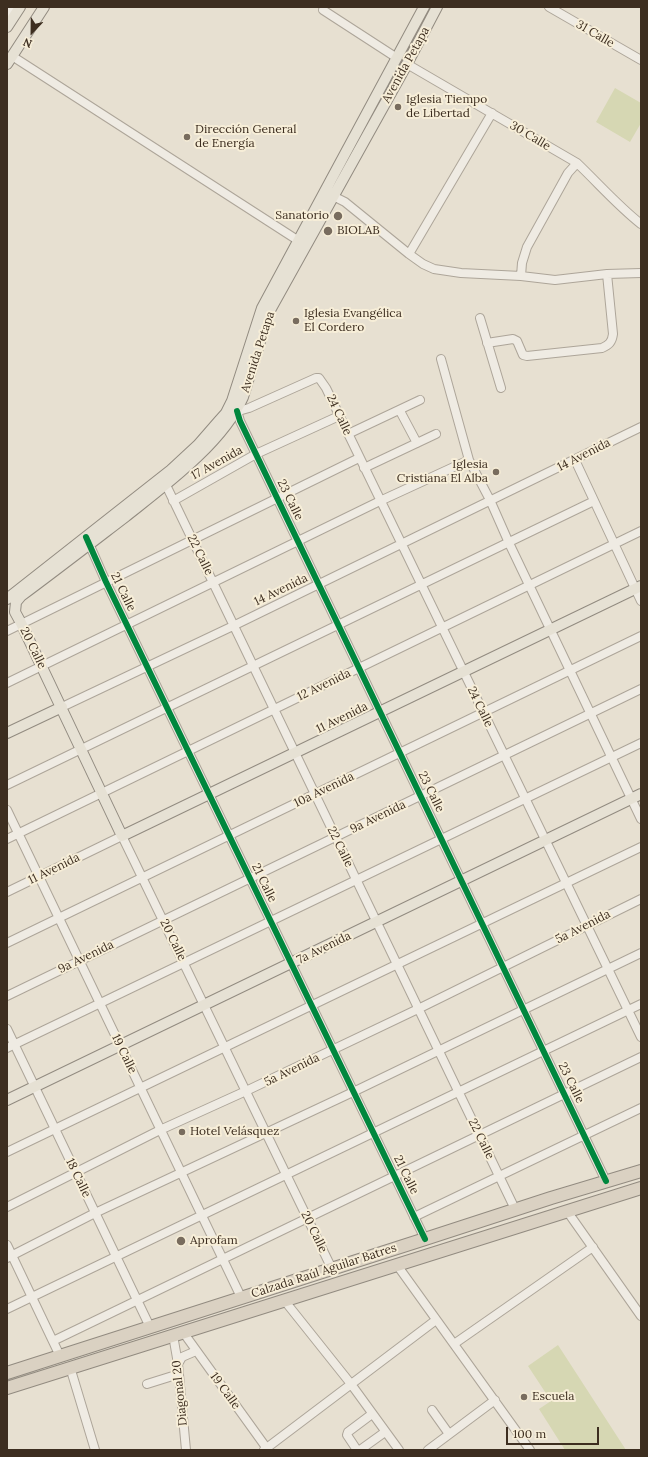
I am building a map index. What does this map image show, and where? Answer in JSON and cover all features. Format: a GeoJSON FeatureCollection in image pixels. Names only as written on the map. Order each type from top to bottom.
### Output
{"type":"FeatureCollection","features":[{"type":"Feature","properties":{"kind":"highway","name":"Calzada Raúl Aguilar Batres"},"geometry":{"type":"LineString","coordinates":[[7,1373],[515,1209],[641,1171]]}},
{"type":"Feature","properties":{"kind":"highway","name":"Calzada Raúl Aguilar Batres"},"geometry":{"type":"LineString","coordinates":[[7,1388],[641,1188]]}},
{"type":"Feature","properties":{"kind":"main road"},"geometry":{"type":"LineString","coordinates":[[7,26],[20,7]]}},
{"type":"Feature","properties":{"kind":"main road"},"geometry":{"type":"LineString","coordinates":[[10,60],[44,7]]}},
{"type":"Feature","properties":{"kind":"main road","name":"Avenida Petapa"},"geometry":{"type":"LineString","coordinates":[[7,599],[166,485],[211,442],[238,409],[269,312],[302,243],[424,7]]}},
{"type":"Feature","properties":{"kind":"main road","name":"Avenida Petapa"},"geometry":{"type":"LineString","coordinates":[[11,612],[21,596],[171,470],[198,445],[226,413],[232,401],[262,308],[333,196],[437,7]]}},
{"type":"Feature","properties":{"kind":"main road","name":"11 Avenida"},"geometry":{"type":"LineString","coordinates":[[122,836],[638,588]]}},
{"type":"Feature","properties":{"kind":"main road","name":"20 Calle"},"geometry":{"type":"LineString","coordinates":[[11,612],[21,623],[122,836]]}},
{"type":"Feature","properties":{"kind":"main road","name":"14 Avenida"},"geometry":{"type":"LineString","coordinates":[[7,733],[62,707]]}},
{"type":"Feature","properties":{"kind":"main road","name":"7a Avenida"},"geometry":{"type":"LineString","coordinates":[[7,1100],[641,794]]}},
{"type":"Feature","properties":{"kind":"street"},"geometry":{"type":"LineString","coordinates":[[7,16],[12,7]]}},
{"type":"Feature","properties":{"kind":"street","name":"31 Calle"},"geometry":{"type":"LineString","coordinates":[[548,7],[641,60]]}},
{"type":"Feature","properties":{"kind":"street"},"geometry":{"type":"LineString","coordinates":[[323,10],[397,58]]}},
{"type":"Feature","properties":{"kind":"street"},"geometry":{"type":"LineString","coordinates":[[10,60],[302,243]]}},
{"type":"Feature","properties":{"kind":"street","name":"30 Calle"},"geometry":{"type":"LineString","coordinates":[[407,64],[577,163],[625,212],[641,224]]}},
{"type":"Feature","properties":{"kind":"street"},"geometry":{"type":"LineString","coordinates":[[409,254],[492,113]]}},
{"type":"Feature","properties":{"kind":"street"},"geometry":{"type":"LineString","coordinates":[[521,276],[522,263],[526,247],[568,173],[577,163]]}},
{"type":"Feature","properties":{"kind":"street"},"geometry":{"type":"LineString","coordinates":[[333,196],[345,202],[409,254],[423,264],[434,269],[487,276],[521,276],[555,280],[640,271]]}},
{"type":"Feature","properties":{"kind":"street"},"geometry":{"type":"LineString","coordinates":[[487,343],[513,339],[517,341],[523,355],[527,356],[602,348],[609,345],[614,334],[607,274]]}},
{"type":"Feature","properties":{"kind":"street"},"geometry":{"type":"LineString","coordinates":[[480,318],[501,388]]}},
{"type":"Feature","properties":{"kind":"street"},"geometry":{"type":"LineString","coordinates":[[441,359],[469,460],[490,500],[508,544],[530,586],[641,819]]}},
{"type":"Feature","properties":{"kind":"street","name":"24 Calle"},"geometry":{"type":"LineString","coordinates":[[238,409],[242,410],[249,408],[316,378],[319,378],[326,388],[641,1036]]}},
{"type":"Feature","properties":{"kind":"street"},"geometry":{"type":"LineString","coordinates":[[348,434],[400,411],[420,400]]}},
{"type":"Feature","properties":{"kind":"street","name":"23 Calle"},"geometry":{"type":"LineString","coordinates":[[238,409],[240,422],[606,1181]]}},
{"type":"Feature","properties":{"kind":"street"},"geometry":{"type":"LineString","coordinates":[[400,411],[417,443]]}},
{"type":"Feature","properties":{"kind":"street","name":"17 Avenida"},"geometry":{"type":"LineString","coordinates":[[173,501],[256,454],[339,416]]}},
{"type":"Feature","properties":{"kind":"street","name":"14 Avenida"},"geometry":{"type":"LineString","coordinates":[[62,707],[147,668],[641,427]]}},
{"type":"Feature","properties":{"kind":"street"},"geometry":{"type":"LineString","coordinates":[[364,468],[436,434]]}},
{"type":"Feature","properties":{"kind":"street"},"geometry":{"type":"LineString","coordinates":[[7,630],[359,458]]}},
{"type":"Feature","properties":{"kind":"street"},"geometry":{"type":"LineString","coordinates":[[7,683],[380,501],[469,460]]}},
{"type":"Feature","properties":{"kind":"street"},"geometry":{"type":"LineString","coordinates":[[575,460],[614,545],[638,588],[641,601]]}},
{"type":"Feature","properties":{"kind":"street","name":"22 Calle"},"geometry":{"type":"LineString","coordinates":[[166,485],[515,1209]]}},
{"type":"Feature","properties":{"kind":"street"},"geometry":{"type":"LineString","coordinates":[[7,785],[508,544],[594,501]]}},
{"type":"Feature","properties":{"kind":"street","name":"12 Avenida"},"geometry":{"type":"LineString","coordinates":[[7,839],[641,532]]}},
{"type":"Feature","properties":{"kind":"street","name":"21 Calle"},"geometry":{"type":"LineString","coordinates":[[88,541],[126,625],[425,1239]]}},
{"type":"Feature","properties":{"kind":"street","name":"10a Avenida"},"geometry":{"type":"LineString","coordinates":[[7,943],[641,636]]}},
{"type":"Feature","properties":{"kind":"street","name":"9a Avenida"},"geometry":{"type":"LineString","coordinates":[[7,996],[641,690]]}},
{"type":"Feature","properties":{"kind":"street"},"geometry":{"type":"LineString","coordinates":[[7,1048],[641,743]]}},
{"type":"Feature","properties":{"kind":"street","name":"19 Calle"},"geometry":{"type":"LineString","coordinates":[[7,810],[241,1297]]}},
{"type":"Feature","properties":{"kind":"street","name":"11 Avenida"},"geometry":{"type":"LineString","coordinates":[[7,892],[122,836]]}},
{"type":"Feature","properties":{"kind":"street","name":"20 Calle"},"geometry":{"type":"LineString","coordinates":[[122,836],[332,1269]]}},
{"type":"Feature","properties":{"kind":"street"},"geometry":{"type":"LineString","coordinates":[[7,1152],[641,847]]}},
{"type":"Feature","properties":{"kind":"street","name":"5a Avenida"},"geometry":{"type":"LineString","coordinates":[[7,1207],[160,1130],[246,1091],[504,968],[641,899]]}},
{"type":"Feature","properties":{"kind":"street"},"geometry":{"type":"LineString","coordinates":[[9,1257],[96,1213],[182,1174],[641,953]]}},
{"type":"Feature","properties":{"kind":"street"},"geometry":{"type":"LineString","coordinates":[[7,1309],[641,1004]]}},
{"type":"Feature","properties":{"kind":"street","name":"18 Calle"},"geometry":{"type":"LineString","coordinates":[[7,1029],[150,1327]]}},
{"type":"Feature","properties":{"kind":"street"},"geometry":{"type":"LineString","coordinates":[[53,1341],[641,1057]]}},
{"type":"Feature","properties":{"kind":"street"},"geometry":{"type":"LineString","coordinates":[[414,1217],[641,1108]]}},
{"type":"Feature","properties":{"kind":"street"},"geometry":{"type":"LineString","coordinates":[[567,1211],[641,1316]]}},
{"type":"Feature","properties":{"kind":"street"},"geometry":{"type":"LineString","coordinates":[[7,1245],[9,1257],[32,1297],[60,1356]]}},
{"type":"Feature","properties":{"kind":"street"},"geometry":{"type":"LineString","coordinates":[[454,1344],[592,1247]]}},
{"type":"Feature","properties":{"kind":"street"},"geometry":{"type":"LineString","coordinates":[[396,1265],[530,1450]]}},
{"type":"Feature","properties":{"kind":"street"},"geometry":{"type":"LineString","coordinates":[[284,1300],[351,1384],[399,1450]]}},
{"type":"Feature","properties":{"kind":"street"},"geometry":{"type":"LineString","coordinates":[[266,1449],[436,1320]]}},
{"type":"Feature","properties":{"kind":"street","name":"19 Calle"},"geometry":{"type":"LineString","coordinates":[[178,1334],[196,1350],[266,1449]]}},
{"type":"Feature","properties":{"kind":"street","name":"Diagonal 20"},"geometry":{"type":"LineString","coordinates":[[178,1334],[178,1374],[186,1450]]}},
{"type":"Feature","properties":{"kind":"street"},"geometry":{"type":"LineString","coordinates":[[178,1364],[182,1357],[196,1350]]}},
{"type":"Feature","properties":{"kind":"street"},"geometry":{"type":"LineString","coordinates":[[70,1367],[95,1450]]}},
{"type":"Feature","properties":{"kind":"street"},"geometry":{"type":"LineString","coordinates":[[147,1384],[178,1374]]}},
{"type":"Feature","properties":{"kind":"street"},"geometry":{"type":"LineString","coordinates":[[428,1450],[495,1400]]}},
{"type":"Feature","properties":{"kind":"street"},"geometry":{"type":"LineString","coordinates":[[432,1410],[449,1434]]}},
{"type":"Feature","properties":{"kind":"street"},"geometry":{"type":"LineString","coordinates":[[357,1450],[346,1435],[372,1414]]}},
{"type":"Feature","properties":{"kind":"street"},"geometry":{"type":"LineString","coordinates":[[360,1450],[385,1432]]}},
{"type":"Feature","properties":{"kind":"green space"},"geometry":{"type":"Polygon","coordinates":[[[615,88],[641,103],[641,123],[630,142],[596,122],[615,88]]]}},
{"type":"Feature","properties":{"kind":"green space"},"geometry":{"type":"Polygon","coordinates":[[[558,1345],[626,1450],[565,1450],[539,1409],[551,1401],[528,1366],[558,1345]]]}},
{"type":"Feature","properties":{"kind":"cycle path"},"geometry":{"type":"LineString","coordinates":[[237,411],[240,421],[606,1181]]}},
{"type":"Feature","properties":{"kind":"cycle path"},"geometry":{"type":"LineString","coordinates":[[86,537],[106,582],[425,1239]]}},
{"type":"Feature","properties":{"kind":"place","name":"Iglesia Tiempo de Libertad"},"geometry":{"type":"Point","coordinates":[398,107]}},
{"type":"Feature","properties":{"kind":"place","name":"Dirección General de Energía"},"geometry":{"type":"Point","coordinates":[187,137]}},
{"type":"Feature","properties":{"kind":"place","name":"Sanatorio"},"geometry":{"type":"Point","coordinates":[338,216]}},
{"type":"Feature","properties":{"kind":"place","name":"BIOLAB"},"geometry":{"type":"Point","coordinates":[328,231]}},
{"type":"Feature","properties":{"kind":"place","name":"Iglesia Evangélica El Cordero"},"geometry":{"type":"Point","coordinates":[296,321]}},
{"type":"Feature","properties":{"kind":"place","name":"Iglesia Cristiana El Alba"},"geometry":{"type":"Point","coordinates":[496,472]}},
{"type":"Feature","properties":{"kind":"place","name":"Hotel Velásquez"},"geometry":{"type":"Point","coordinates":[182,1132]}},
{"type":"Feature","properties":{"kind":"place","name":"Aprofam"},"geometry":{"type":"Point","coordinates":[181,1241]}},
{"type":"Feature","properties":{"kind":"place","name":"Escuela"},"geometry":{"type":"Point","coordinates":[524,1397]}}]}
